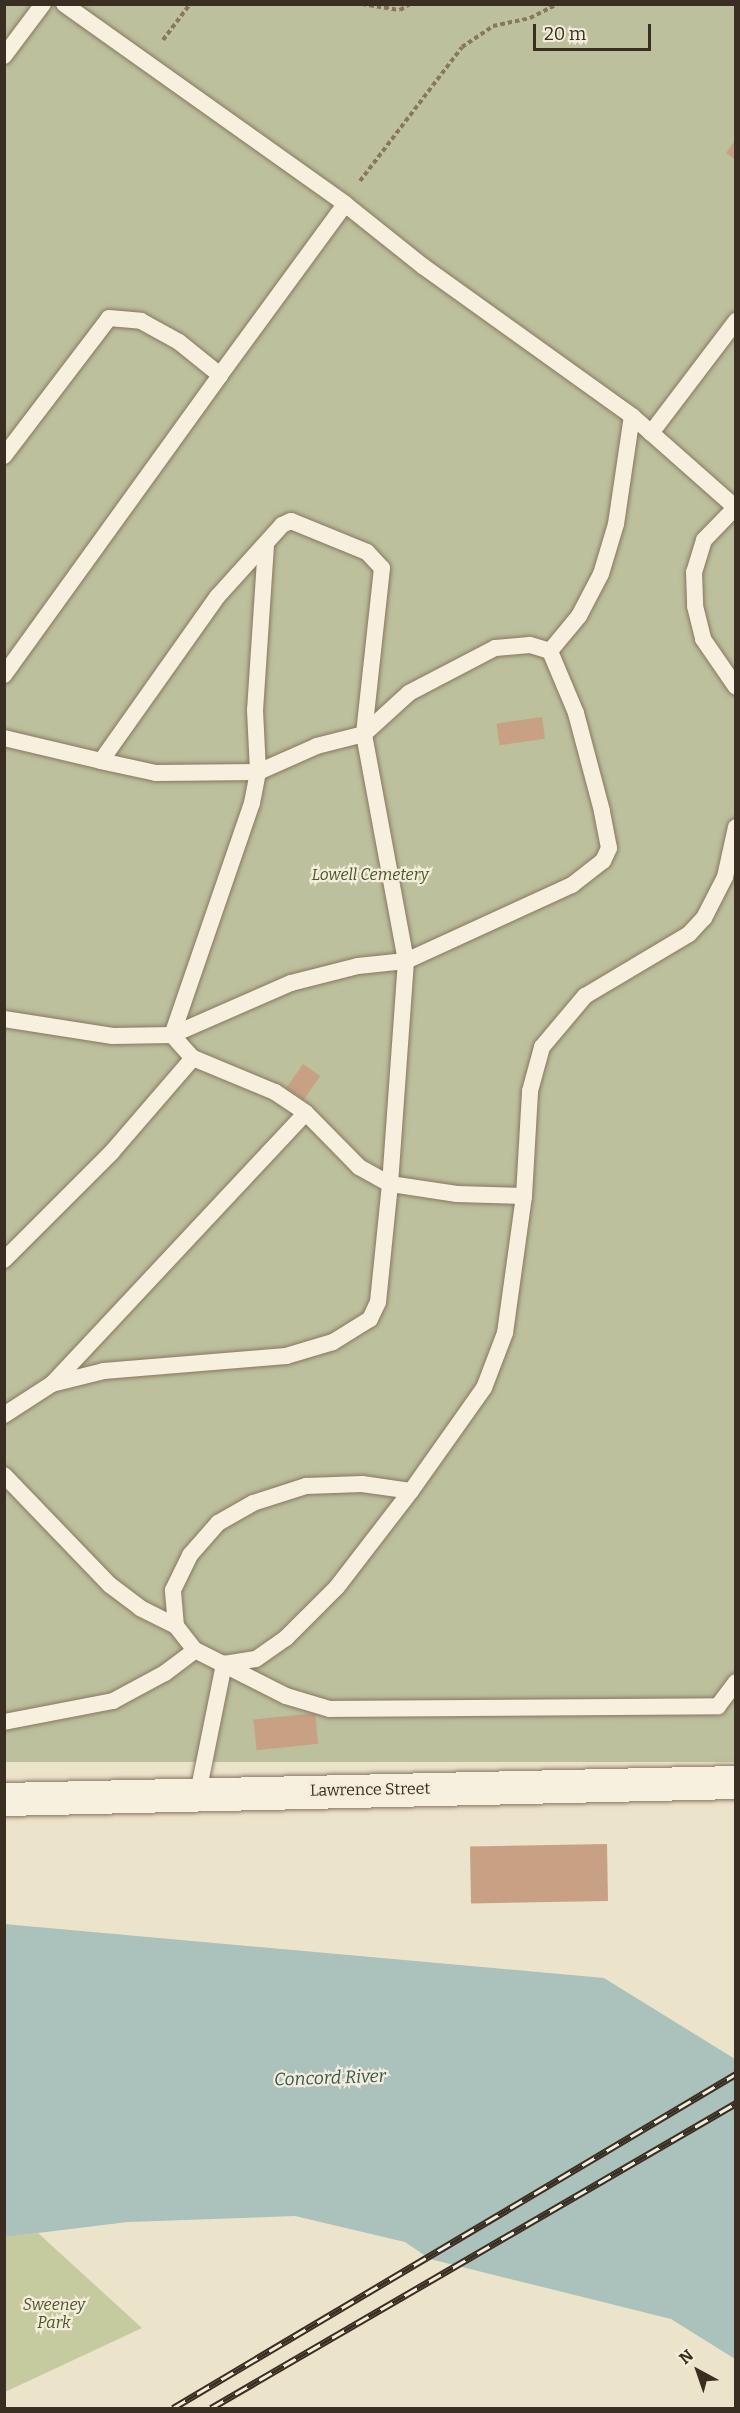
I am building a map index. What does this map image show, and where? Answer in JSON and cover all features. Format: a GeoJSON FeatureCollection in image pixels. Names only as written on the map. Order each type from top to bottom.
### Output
{"type":"FeatureCollection","features":[{"type":"Feature","properties":{"kind":"main road","name":"Lawrence Street"},"geometry":{"type":"LineString","coordinates":[[4,1799],[735,1782]]}},
{"type":"Feature","properties":{"kind":"lane"},"geometry":{"type":"LineString","coordinates":[[4,56],[43,4]]}},
{"type":"Feature","properties":{"kind":"lane"},"geometry":{"type":"LineString","coordinates":[[64,4],[345,204],[424,267],[632,416],[735,508],[704,540],[694,572],[695,606],[703,639],[735,687]]}},
{"type":"Feature","properties":{"kind":"lane"},"geometry":{"type":"LineString","coordinates":[[4,675],[345,204]]}},
{"type":"Feature","properties":{"kind":"lane"},"geometry":{"type":"LineString","coordinates":[[4,456],[109,318],[141,321],[179,342],[220,375]]}},
{"type":"Feature","properties":{"kind":"lane"},"geometry":{"type":"LineString","coordinates":[[651,433],[735,321]]}},
{"type":"Feature","properties":{"kind":"lane"},"geometry":{"type":"LineString","coordinates":[[550,651],[579,616],[601,574],[616,524],[632,416]]}},
{"type":"Feature","properties":{"kind":"lane"},"geometry":{"type":"LineString","coordinates":[[52,1384],[104,1371],[286,1356],[333,1342],[360,1327],[378,1302],[390,1184],[406,961],[364,734],[382,568],[367,552],[291,521],[217,597],[101,761]]}},
{"type":"Feature","properties":{"kind":"lane"},"geometry":{"type":"LineString","coordinates":[[172,1035],[252,803],[258,772],[255,710],[266,545]]}},
{"type":"Feature","properties":{"kind":"lane"},"geometry":{"type":"LineString","coordinates":[[4,738],[156,773],[258,772],[317,746],[364,734],[409,693],[495,648],[530,645],[550,651]]}},
{"type":"Feature","properties":{"kind":"lane"},"geometry":{"type":"LineString","coordinates":[[4,1019],[113,1036],[172,1035],[291,983],[358,966],[406,961],[572,885],[603,861],[609,848],[576,713],[550,651]]}},
{"type":"Feature","properties":{"kind":"lane"},"geometry":{"type":"LineString","coordinates":[[224,1664],[256,1659],[286,1638],[337,1587],[411,1491],[484,1388],[505,1333],[524,1196],[530,1091],[542,1047],[585,996],[689,934],[704,918],[725,877],[735,827]]}},
{"type":"Feature","properties":{"kind":"lane"},"geometry":{"type":"LineString","coordinates":[[172,1035],[193,1058],[233,1071],[306,1113],[359,1167],[390,1184],[457,1194],[524,1196]]}},
{"type":"Feature","properties":{"kind":"lane"},"geometry":{"type":"LineString","coordinates":[[4,1260],[112,1152],[193,1058]]}},
{"type":"Feature","properties":{"kind":"lane"},"geometry":{"type":"LineString","coordinates":[[4,1415],[52,1384],[306,1113]]}},
{"type":"Feature","properties":{"kind":"lane"},"geometry":{"type":"LineString","coordinates":[[4,1475],[110,1585],[140,1608],[176,1626],[195,1650],[286,1696],[330,1709],[735,1707]]}},
{"type":"Feature","properties":{"kind":"lane"},"geometry":{"type":"LineString","coordinates":[[176,1626],[173,1590],[190,1555],[218,1523],[253,1503],[306,1486],[362,1484],[411,1491]]}},
{"type":"Feature","properties":{"kind":"lane"},"geometry":{"type":"LineString","coordinates":[[4,1722],[113,1701],[165,1673],[195,1650]]}},
{"type":"Feature","properties":{"kind":"lane"},"geometry":{"type":"LineString","coordinates":[[198,1793],[224,1664]]}},
{"type":"Feature","properties":{"kind":"lane"},"geometry":{"type":"LineString","coordinates":[[718,1706],[735,1682]]}},
{"type":"Feature","properties":{"kind":"path"},"geometry":{"type":"LineString","coordinates":[[147,63],[190,4]]}},
{"type":"Feature","properties":{"kind":"path"},"geometry":{"type":"LineString","coordinates":[[362,4],[400,9],[410,4]]}},
{"type":"Feature","properties":{"kind":"path"},"geometry":{"type":"LineString","coordinates":[[345,204],[462,47],[494,26],[530,18],[558,4]]}},
{"type":"Feature","properties":{"kind":"green space","name":"Lowell Cemetery"},"geometry":{"type":"Polygon","coordinates":[[[4,5],[735,5],[735,1762],[4,1762],[4,5]]]}},
{"type":"Feature","properties":{"kind":"green space","name":"Sweeney Park"},"geometry":{"type":"Polygon","coordinates":[[[38,2233],[142,2328],[5,2392],[4,2237],[38,2233]]]}},
{"type":"Feature","properties":{"kind":"water","name":"Concord River"},"geometry":{"type":"Polygon","coordinates":[[[4,1924],[604,1978],[735,2059],[735,2359],[671,2319],[430,2259],[405,2242],[295,2216],[128,2222],[5,2237],[4,1924]]]}},
{"type":"Feature","properties":{"kind":"building"},"geometry":{"type":"Polygon","coordinates":[[[736,139],[736,160],[726,153],[736,139]]]}},
{"type":"Feature","properties":{"kind":"building"},"geometry":{"type":"Polygon","coordinates":[[[542,717],[545,739],[500,745],[496,723],[542,717]]]}},
{"type":"Feature","properties":{"kind":"building"},"geometry":{"type":"Polygon","coordinates":[[[303,1064],[320,1076],[304,1100],[286,1088],[303,1064]]]}},
{"type":"Feature","properties":{"kind":"building"},"geometry":{"type":"Polygon","coordinates":[[[315,1713],[318,1744],[257,1750],[253,1719],[315,1713]]]}},
{"type":"Feature","properties":{"kind":"building"},"geometry":{"type":"Polygon","coordinates":[[[607,1844],[608,1901],[471,1903],[470,1846],[607,1844]]]}},
{"type":"Feature","properties":{"kind":"railway"},"geometry":{"type":"LineString","coordinates":[[173,2408],[736,2074]]}},
{"type":"Feature","properties":{"kind":"railway"},"geometry":{"type":"LineString","coordinates":[[211,2408],[736,2103]]}}]}
